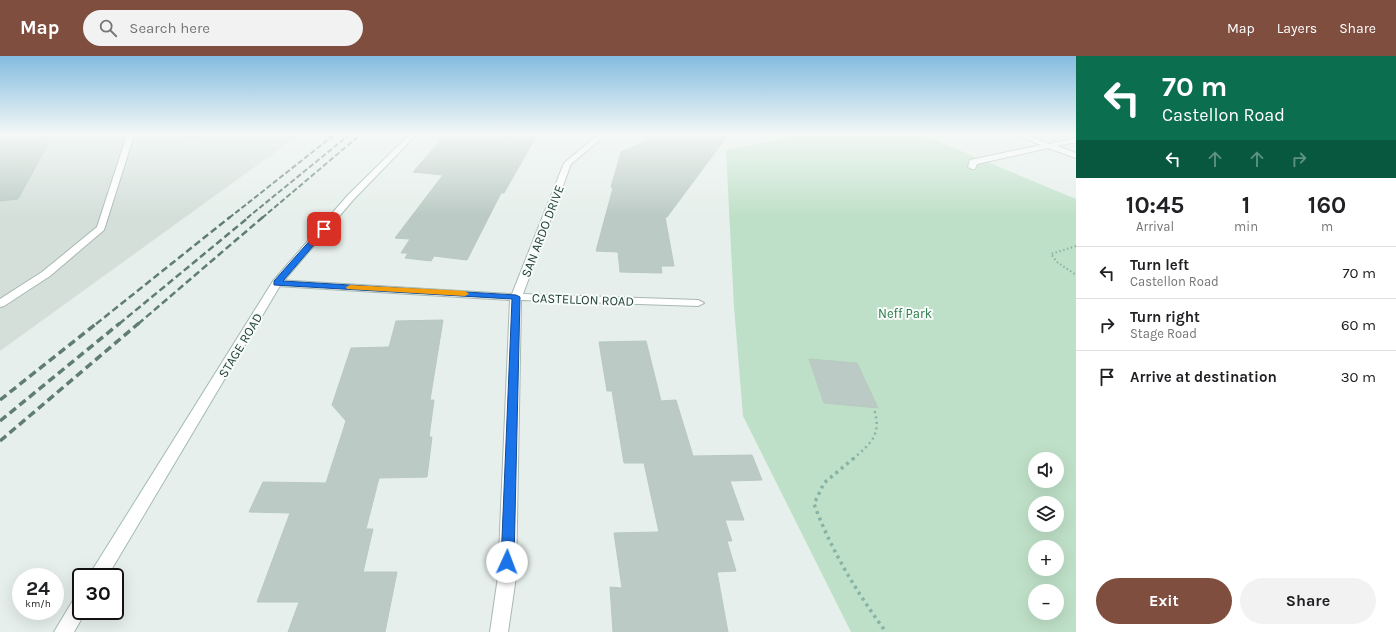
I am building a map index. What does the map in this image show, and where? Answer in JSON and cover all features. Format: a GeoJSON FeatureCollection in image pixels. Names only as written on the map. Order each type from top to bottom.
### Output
{"type":"FeatureCollection","features":[{"type":"Feature","properties":{"kind":"street"},"geometry":{"type":"LineString","coordinates":[[0,304],[46,274],[100,228],[122,162]]}},
{"type":"Feature","properties":{"kind":"street","name":"STAGE ROAD"},"geometry":{"type":"LineString","coordinates":[[103,568],[277,283],[351,197],[387,162]]}},
{"type":"Feature","properties":{"kind":"street","name":"SAN ARDO DRIVE"},"geometry":{"type":"LineString","coordinates":[[499,632],[507,577],[516,297],[569,162]]}},
{"type":"Feature","properties":{"kind":"street"},"geometry":{"type":"LineString","coordinates":[[972,167],[974,162]]}},
{"type":"Feature","properties":{"kind":"street","name":"CASTELLON ROAD"},"geometry":{"type":"LineString","coordinates":[[277,283],[516,297],[698,303]]}},
{"type":"Feature","properties":{"kind":"street"},"geometry":{"type":"LineString","coordinates":[[63,632],[72,618]]}},
{"type":"Feature","properties":{"kind":"path"},"geometry":{"type":"LineString","coordinates":[[1076,246],[1051,254],[1057,262],[1076,275]]}},
{"type":"Feature","properties":{"kind":"path"},"geometry":{"type":"LineString","coordinates":[[874,410],[877,419],[876,434],[866,448],[824,483],[814,504],[822,529],[841,564],[886,632]]}},
{"type":"Feature","properties":{"kind":"shaded area"},"geometry":{"type":"Polygon","coordinates":[[[0,162],[262,162],[0,351],[0,162]]]}},
{"type":"Feature","properties":{"kind":"green space","name":"Neff Park"},"geometry":{"type":"Polygon","coordinates":[[[727,162],[987,162],[1076,199],[1076,632],[851,632],[743,416],[734,307],[727,162]]]}},
{"type":"Feature","properties":{"kind":"building"},"geometry":{"type":"Polygon","coordinates":[[[0,162],[38,162],[18,199],[0,201],[0,162]]]}},
{"type":"Feature","properties":{"kind":"building"},"geometry":{"type":"Polygon","coordinates":[[[422,162],[522,162],[504,193],[501,193],[467,260],[434,256],[431,261],[405,258],[408,253],[401,253],[410,239],[395,238],[443,175],[413,172],[422,162]]]}},
{"type":"Feature","properties":{"kind":"building"},"geometry":{"type":"Polygon","coordinates":[[[618,162],[708,162],[667,217],[665,217],[674,266],[661,266],[662,273],[620,272],[618,252],[596,251],[613,188],[611,187],[618,162]]]}},
{"type":"Feature","properties":{"kind":"building"},"geometry":{"type":"Polygon","coordinates":[[[443,320],[430,400],[434,400],[429,437],[432,437],[427,477],[379,478],[366,529],[373,529],[363,572],[397,572],[385,632],[288,632],[299,602],[257,602],[290,513],[249,512],[263,482],[326,483],[346,421],[332,405],[351,348],[389,347],[396,321],[443,320]]]}},
{"type":"Feature","properties":{"kind":"building"},"geometry":{"type":"Polygon","coordinates":[[[646,341],[661,401],[676,400],[693,456],[752,455],[762,480],[730,481],[744,520],[725,520],[732,541],[727,541],[736,571],[717,572],[728,632],[613,632],[610,587],[622,588],[614,533],[659,532],[644,463],[624,463],[612,391],[607,391],[599,342],[646,341]]]}},
{"type":"Feature","properties":{"kind":"building"},"geometry":{"type":"Polygon","coordinates":[[[809,359],[857,363],[878,408],[824,403],[809,359]]]}},
{"type":"Feature","properties":{"kind":"railway"},"geometry":{"type":"LineString","coordinates":[[229,218],[300,162]]}},
{"type":"Feature","properties":{"kind":"railway"},"geometry":{"type":"LineString","coordinates":[[247,218],[316,162]]}},
{"type":"Feature","properties":{"kind":"railway"},"geometry":{"type":"LineString","coordinates":[[262,218],[328,162]]}},
{"type":"Feature","properties":{"kind":"railway"},"geometry":{"type":"LineString","coordinates":[[96,324],[230,217]]}},
{"type":"Feature","properties":{"kind":"railway"},"geometry":{"type":"LineString","coordinates":[[119,324],[249,217]]}},
{"type":"Feature","properties":{"kind":"railway"},"geometry":{"type":"LineString","coordinates":[[138,324],[263,217]]}},
{"type":"Feature","properties":{"kind":"railway"},"geometry":{"type":"LineString","coordinates":[[0,400],[97,323]]}},
{"type":"Feature","properties":{"kind":"railway"},"geometry":{"type":"LineString","coordinates":[[0,421],[120,323]]}},
{"type":"Feature","properties":{"kind":"railway"},"geometry":{"type":"LineString","coordinates":[[0,441],[139,323]]}},
{"type":"Feature","properties":{"kind":"slow traffic"},"geometry":{"type":"LineString","coordinates":[[350,287],[465,294]]}},
{"type":"Feature","properties":{"kind":"route"},"geometry":{"type":"LineString","coordinates":[[324,229],[277,283],[516,297],[507,562]]}}]}
